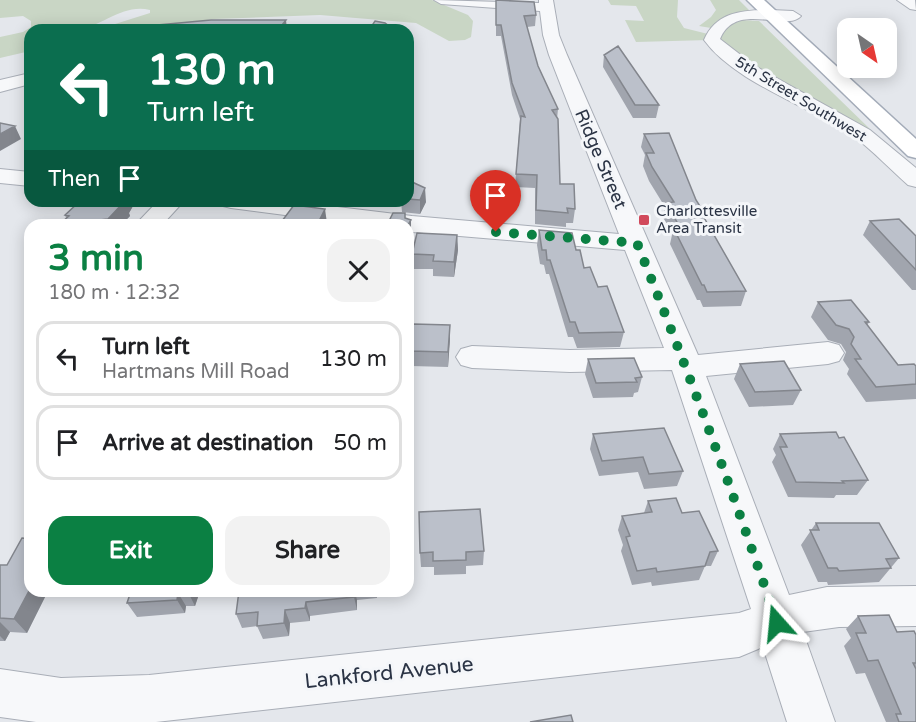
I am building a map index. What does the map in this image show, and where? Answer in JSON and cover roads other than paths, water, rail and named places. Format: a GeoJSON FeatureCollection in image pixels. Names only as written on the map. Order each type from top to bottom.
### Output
{"type":"FeatureCollection","features":[{"type":"Feature","properties":{"kind":"main road","name":"5th Street Southwest"},"geometry":{"type":"LineString","coordinates":[[755,0],[773,8],[914,147]]}},
{"type":"Feature","properties":{"kind":"main road","name":"5th Street Southwest"},"geometry":{"type":"LineString","coordinates":[[793,16],[832,50]]}},
{"type":"Feature","properties":{"kind":"main road"},"geometry":{"type":"LineString","coordinates":[[864,78],[892,102]]}},
{"type":"Feature","properties":{"kind":"street"},"geometry":{"type":"LineString","coordinates":[[441,0],[546,4]]}},
{"type":"Feature","properties":{"kind":"street","name":"Ridge Street"},"geometry":{"type":"LineString","coordinates":[[546,4],[558,55],[685,363],[735,498],[811,722]]}},
{"type":"Feature","properties":{"kind":"street","name":"5th Street Southwest"},"geometry":{"type":"LineString","coordinates":[[793,16],[773,8],[742,16],[724,22],[716,30],[712,40],[748,70],[863,134],[916,180]]}},
{"type":"Feature","properties":{"kind":"street"},"geometry":{"type":"LineString","coordinates":[[0,86],[24,80]]}},
{"type":"Feature","properties":{"kind":"street"},"geometry":{"type":"LineString","coordinates":[[0,176],[24,178]]}},
{"type":"Feature","properties":{"kind":"street"},"geometry":{"type":"LineString","coordinates":[[154,219],[166,207]]}},
{"type":"Feature","properties":{"kind":"street"},"geometry":{"type":"LineString","coordinates":[[278,207],[373,219]]}},
{"type":"Feature","properties":{"kind":"street"},"geometry":{"type":"LineString","coordinates":[[414,224],[637,243]]}},
{"type":"Feature","properties":{"kind":"street"},"geometry":{"type":"LineString","coordinates":[[472,357],[685,363],[828,353]]}},
{"type":"Feature","properties":{"kind":"street","name":"Lankford Avenue"},"geometry":{"type":"LineString","coordinates":[[0,693],[61,702],[149,699],[739,635],[777,623],[787,616],[814,609],[916,606]]}},
{"type":"Feature","properties":{"kind":"place","name":"Charlottesville Area Transit"},"geometry":{"type":"Point","coordinates":[644,220]}}]}
